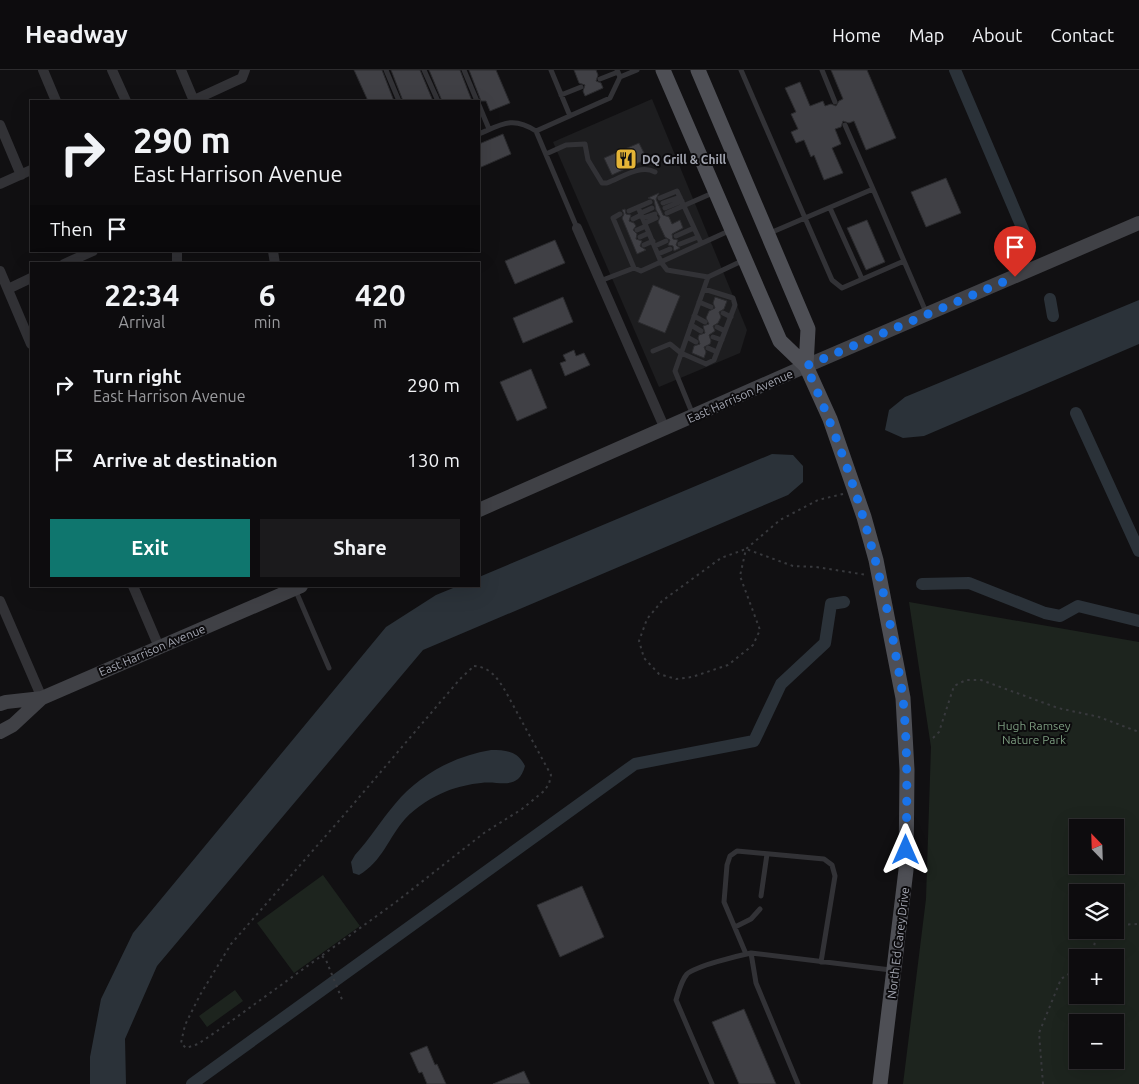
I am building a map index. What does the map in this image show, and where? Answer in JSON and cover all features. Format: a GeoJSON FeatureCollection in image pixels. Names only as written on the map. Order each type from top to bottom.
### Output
{"type":"FeatureCollection","features":[{"type":"Feature","properties":{"kind":"main road"},"geometry":{"type":"LineString","coordinates":[[663,70],[780,341],[806,366]]}},
{"type":"Feature","properties":{"kind":"main road"},"geometry":{"type":"LineString","coordinates":[[700,72],[808,329],[806,366]]}},
{"type":"Feature","properties":{"kind":"main road","name":"East Harrison Avenue"},"geometry":{"type":"LineString","coordinates":[[480,510],[665,430],[806,366],[1139,223]]}},
{"type":"Feature","properties":{"kind":"main road","name":"North Ed Carey Drive"},"geometry":{"type":"LineString","coordinates":[[806,366],[830,419],[864,517],[880,577],[903,698],[907,770],[906,870],[880,1084]]}},
{"type":"Feature","properties":{"kind":"main road","name":"East Harrison Avenue"},"geometry":{"type":"LineString","coordinates":[[0,704],[42,698],[159,646],[298,588]]}},
{"type":"Feature","properties":{"kind":"main road"},"geometry":{"type":"LineString","coordinates":[[0,732],[13,725],[42,698]]}},
{"type":"Feature","properties":{"kind":"street"},"geometry":{"type":"LineString","coordinates":[[43,70],[56,100]]}},
{"type":"Feature","properties":{"kind":"street"},"geometry":{"type":"LineString","coordinates":[[112,70],[126,100]]}},
{"type":"Feature","properties":{"kind":"street"},"geometry":{"type":"LineString","coordinates":[[181,70],[193,100]]}},
{"type":"Feature","properties":{"kind":"street"},"geometry":{"type":"LineString","coordinates":[[195,100],[215,91],[243,74]]}},
{"type":"Feature","properties":{"kind":"street"},"geometry":{"type":"LineString","coordinates":[[215,91],[220,100]]}},
{"type":"Feature","properties":{"kind":"street"},"geometry":{"type":"LineString","coordinates":[[0,125],[21,175]]}},
{"type":"Feature","properties":{"kind":"street"},"geometry":{"type":"LineString","coordinates":[[0,184],[30,170]]}},
{"type":"Feature","properties":{"kind":"street"},"geometry":{"type":"LineString","coordinates":[[577,228],[665,430]]}},
{"type":"Feature","properties":{"kind":"street"},"geometry":{"type":"LineString","coordinates":[[68,262],[90,252]]}},
{"type":"Feature","properties":{"kind":"street"},"geometry":{"type":"LineString","coordinates":[[0,271],[30,342]]}},
{"type":"Feature","properties":{"kind":"street"},"geometry":{"type":"LineString","coordinates":[[8,289],[30,278]]}},
{"type":"Feature","properties":{"kind":"street"},"geometry":{"type":"LineString","coordinates":[[133,587],[159,646]]}},
{"type":"Feature","properties":{"kind":"street"},"geometry":{"type":"LineString","coordinates":[[0,601],[42,698]]}},
{"type":"Feature","properties":{"kind":"lane"},"geometry":{"type":"LineString","coordinates":[[386,70],[399,100]]}},
{"type":"Feature","properties":{"kind":"lane"},"geometry":{"type":"LineString","coordinates":[[424,70],[438,100]]}},
{"type":"Feature","properties":{"kind":"lane"},"geometry":{"type":"LineString","coordinates":[[464,70],[477,100]]}},
{"type":"Feature","properties":{"kind":"lane"},"geometry":{"type":"LineString","coordinates":[[551,70],[570,116]]}},
{"type":"Feature","properties":{"kind":"lane"},"geometry":{"type":"LineString","coordinates":[[600,80],[618,73],[638,70]]}},
{"type":"Feature","properties":{"kind":"lane"},"geometry":{"type":"LineString","coordinates":[[741,70],[832,280],[842,288],[904,261]]}},
{"type":"Feature","properties":{"kind":"lane"},"geometry":{"type":"LineString","coordinates":[[822,70],[836,102]]}},
{"type":"Feature","properties":{"kind":"lane"},"geometry":{"type":"LineString","coordinates":[[536,131],[610,98],[618,73]]}},
{"type":"Feature","properties":{"kind":"lane"},"geometry":{"type":"LineString","coordinates":[[561,95],[581,87]]}},
{"type":"Feature","properties":{"kind":"lane"},"geometry":{"type":"LineString","coordinates":[[480,108],[489,129]]}},
{"type":"Feature","properties":{"kind":"lane"},"geometry":{"type":"LineString","coordinates":[[480,134],[508,122],[524,124],[536,131],[577,228]]}},
{"type":"Feature","properties":{"kind":"lane"},"geometry":{"type":"LineString","coordinates":[[845,125],[927,315]]}},
{"type":"Feature","properties":{"kind":"lane"},"geometry":{"type":"LineString","coordinates":[[546,154],[566,145],[585,144],[588,160],[602,183],[607,183],[643,169],[655,172]]}},
{"type":"Feature","properties":{"kind":"lane"},"geometry":{"type":"LineString","coordinates":[[768,234],[873,189]]}},
{"type":"Feature","properties":{"kind":"lane"},"geometry":{"type":"LineString","coordinates":[[701,244],[698,236],[682,201],[677,191],[664,206],[682,201],[716,192]]}},
{"type":"Feature","properties":{"kind":"lane"},"geometry":{"type":"LineString","coordinates":[[629,211],[650,202]]}},
{"type":"Feature","properties":{"kind":"lane"},"geometry":{"type":"LineString","coordinates":[[638,207],[661,262],[668,270],[708,277],[744,260]]}},
{"type":"Feature","properties":{"kind":"lane"},"geometry":{"type":"LineString","coordinates":[[830,208],[862,279]]}},
{"type":"Feature","properties":{"kind":"lane"},"geometry":{"type":"LineString","coordinates":[[633,219],[643,219],[654,213],[643,219],[637,230]]}},
{"type":"Feature","properties":{"kind":"lane"},"geometry":{"type":"LineString","coordinates":[[620,214],[613,218],[634,268]]}},
{"type":"Feature","properties":{"kind":"lane"},"geometry":{"type":"LineString","coordinates":[[616,226],[624,223]]}},
{"type":"Feature","properties":{"kind":"lane"},"geometry":{"type":"LineString","coordinates":[[676,236],[694,228]]}},
{"type":"Feature","properties":{"kind":"lane"},"geometry":{"type":"LineString","coordinates":[[600,281],[634,268],[641,271],[732,229]]}},
{"type":"Feature","properties":{"kind":"lane"},"geometry":{"type":"LineString","coordinates":[[640,237],[649,233]]}},
{"type":"Feature","properties":{"kind":"lane"},"geometry":{"type":"LineString","coordinates":[[621,236],[628,234]]}},
{"type":"Feature","properties":{"kind":"lane"},"geometry":{"type":"LineString","coordinates":[[680,244],[698,236]]}},
{"type":"Feature","properties":{"kind":"lane"},"geometry":{"type":"LineString","coordinates":[[624,244],[632,241]]}},
{"type":"Feature","properties":{"kind":"lane"},"geometry":{"type":"LineString","coordinates":[[644,245],[666,241]]}},
{"type":"Feature","properties":{"kind":"lane"},"geometry":{"type":"LineString","coordinates":[[628,252],[635,249]]}},
{"type":"Feature","properties":{"kind":"lane"},"geometry":{"type":"LineString","coordinates":[[658,254],[670,249]]}},
{"type":"Feature","properties":{"kind":"lane"},"geometry":{"type":"LineString","coordinates":[[694,416],[675,371],[708,277]]}},
{"type":"Feature","properties":{"kind":"lane"},"geometry":{"type":"LineString","coordinates":[[653,351],[670,344],[681,353],[706,364],[714,360],[735,305],[733,298],[704,289]]}},
{"type":"Feature","properties":{"kind":"lane"},"geometry":{"type":"LineString","coordinates":[[699,302],[711,308]]}},
{"type":"Feature","properties":{"kind":"lane"},"geometry":{"type":"LineString","coordinates":[[723,313],[730,317]]}},
{"type":"Feature","properties":{"kind":"lane"},"geometry":{"type":"LineString","coordinates":[[694,316],[705,322]]}},
{"type":"Feature","properties":{"kind":"lane"},"geometry":{"type":"LineString","coordinates":[[691,325],[701,331]]}},
{"type":"Feature","properties":{"kind":"lane"},"geometry":{"type":"LineString","coordinates":[[717,327],[725,331]]}},
{"type":"Feature","properties":{"kind":"lane"},"geometry":{"type":"LineString","coordinates":[[713,336],[722,340]]}},
{"type":"Feature","properties":{"kind":"lane"},"geometry":{"type":"LineString","coordinates":[[687,337],[696,342]]}},
{"type":"Feature","properties":{"kind":"lane"},"geometry":{"type":"LineString","coordinates":[[708,348],[717,352]]}},
{"type":"Feature","properties":{"kind":"lane"},"geometry":{"type":"LineString","coordinates":[[298,588],[329,668]]}},
{"type":"Feature","properties":{"kind":"lane"},"geometry":{"type":"LineString","coordinates":[[798,1084],[756,983],[748,954],[724,902],[726,865],[730,856],[737,851],[824,859],[832,865],[835,876],[822,962]]}},
{"type":"Feature","properties":{"kind":"lane"},"geometry":{"type":"LineString","coordinates":[[762,896],[767,854]]}},
{"type":"Feature","properties":{"kind":"lane"},"geometry":{"type":"LineString","coordinates":[[734,927],[751,920],[760,909]]}},
{"type":"Feature","properties":{"kind":"lane"},"geometry":{"type":"LineString","coordinates":[[712,1084],[676,1000],[680,985],[688,974],[728,957],[748,954],[894,970]]}},
{"type":"Feature","properties":{"kind":"path"},"geometry":{"type":"LineString","coordinates":[[746,549],[740,576],[760,630],[753,645],[728,665],[692,677],[676,679],[660,674],[644,658],[639,641],[647,619],[662,601],[721,558],[746,549],[780,520],[818,500],[855,492]]}},
{"type":"Feature","properties":{"kind":"path"},"geometry":{"type":"LineString","coordinates":[[746,549],[793,566],[816,567],[880,577]]}},
{"type":"Feature","properties":{"kind":"path"},"geometry":{"type":"LineString","coordinates":[[474,666],[491,671],[500,682],[548,769],[551,780],[549,784],[544,792],[522,809],[484,833],[440,870],[322,956],[198,1044],[186,1048],[181,1042],[186,1025],[200,996],[231,944],[344,816],[460,679],[474,666]]}},
{"type":"Feature","properties":{"kind":"path"},"geometry":{"type":"LineString","coordinates":[[933,738],[939,732],[954,686],[971,679],[981,680],[1058,708],[1099,717],[1139,732]]}},
{"type":"Feature","properties":{"kind":"path"},"geometry":{"type":"LineString","coordinates":[[1124,925],[1139,924]]}},
{"type":"Feature","properties":{"kind":"path"},"geometry":{"type":"LineString","coordinates":[[322,956],[326,960],[344,1002]]}},
{"type":"Feature","properties":{"kind":"path"},"geometry":{"type":"LineString","coordinates":[[1043,1084],[1039,1033],[1062,980],[1069,975]]}},
{"type":"Feature","properties":{"kind":"shaded area"},"geometry":{"type":"Polygon","coordinates":[[[652,99],[747,330],[740,353],[659,387],[553,142],[652,99]]]}},
{"type":"Feature","properties":{"kind":"shaded area"},"geometry":{"type":"Polygon","coordinates":[[[1139,300],[1139,344],[924,436],[903,438],[885,430],[889,410],[905,397],[1139,300]]]}},
{"type":"Feature","properties":{"kind":"shaded area"},"geometry":{"type":"Polygon","coordinates":[[[772,454],[793,455],[803,466],[803,482],[788,495],[423,650],[157,966],[125,1039],[126,1084],[90,1084],[90,1057],[101,999],[133,933],[386,627],[436,595],[456,587],[480,587],[480,577],[772,454]]]}},
{"type":"Feature","properties":{"kind":"shaded area"},"geometry":{"type":"Polygon","coordinates":[[[491,750],[511,752],[519,757],[525,766],[518,779],[507,783],[477,783],[447,791],[430,799],[405,819],[367,870],[359,875],[353,873],[351,862],[355,855],[395,804],[415,784],[438,768],[451,762],[491,750]]]}},
{"type":"Feature","properties":{"kind":"green space","name":"Hugh Ramsey Nature Park"},"geometry":{"type":"Polygon","coordinates":[[[909,602],[1139,642],[1139,1084],[903,1084],[926,899],[931,747],[909,602]]]}},
{"type":"Feature","properties":{"kind":"green space"},"geometry":{"type":"Polygon","coordinates":[[[323,875],[360,926],[294,973],[257,923],[323,875]]]}},
{"type":"Feature","properties":{"kind":"green space"},"geometry":{"type":"Polygon","coordinates":[[[235,990],[243,1001],[207,1027],[199,1016],[235,990]]]}},
{"type":"Feature","properties":{"kind":"building"},"geometry":{"type":"Polygon","coordinates":[[[354,70],[382,70],[394,100],[368,100],[354,70]]]}},
{"type":"Feature","properties":{"kind":"building"},"geometry":{"type":"Polygon","coordinates":[[[391,70],[420,70],[433,100],[403,100],[391,70]]]}},
{"type":"Feature","properties":{"kind":"building"},"geometry":{"type":"Polygon","coordinates":[[[429,70],[460,70],[472,100],[442,100],[429,70]]]}},
{"type":"Feature","properties":{"kind":"building"},"geometry":{"type":"Polygon","coordinates":[[[469,70],[496,70],[510,103],[490,111],[486,101],[481,101],[469,70]]]}},
{"type":"Feature","properties":{"kind":"building"},"geometry":{"type":"Polygon","coordinates":[[[574,70],[596,70],[598,75],[596,81],[601,83],[603,88],[585,96],[583,91],[585,85],[579,83],[574,70]]]}},
{"type":"Feature","properties":{"kind":"building"},"geometry":{"type":"Polygon","coordinates":[[[831,70],[867,70],[896,138],[866,150],[854,121],[849,123],[843,121],[841,127],[835,129],[841,144],[832,148],[843,173],[824,180],[814,155],[811,157],[804,140],[796,143],[791,132],[798,129],[791,114],[796,112],[785,88],[800,82],[810,106],[823,101],[825,106],[831,104],[836,106],[843,99],[831,70]]]}},
{"type":"Feature","properties":{"kind":"building"},"geometry":{"type":"Polygon","coordinates":[[[503,134],[511,154],[480,168],[480,144],[503,134]]]}},
{"type":"Feature","properties":{"kind":"building","name":"DQ Grill & Chill"},"geometry":{"type":"Polygon","coordinates":[[[639,143],[647,159],[612,175],[604,158],[639,143]]]}},
{"type":"Feature","properties":{"kind":"building"},"geometry":{"type":"Polygon","coordinates":[[[946,178],[961,213],[926,227],[911,192],[946,178]]]}},
{"type":"Feature","properties":{"kind":"building"},"geometry":{"type":"Polygon","coordinates":[[[659,193],[656,199],[663,215],[669,217],[672,224],[680,220],[683,228],[672,234],[673,239],[678,240],[676,245],[680,248],[674,251],[673,246],[668,245],[670,240],[665,237],[658,222],[660,217],[654,200],[648,198],[659,193]]]}},
{"type":"Feature","properties":{"kind":"building"},"geometry":{"type":"Polygon","coordinates":[[[625,209],[626,214],[631,215],[629,221],[636,226],[633,230],[637,234],[636,239],[642,241],[640,246],[646,250],[637,254],[622,218],[624,214],[622,210],[625,209]]]}},
{"type":"Feature","properties":{"kind":"building"},"geometry":{"type":"Polygon","coordinates":[[[867,220],[885,262],[866,270],[847,228],[867,220]]]}},
{"type":"Feature","properties":{"kind":"building"},"geometry":{"type":"Polygon","coordinates":[[[555,240],[565,263],[515,284],[505,261],[555,240]]]}},
{"type":"Feature","properties":{"kind":"building"},"geometry":{"type":"Polygon","coordinates":[[[653,285],[680,296],[665,333],[638,322],[653,285]]]}},
{"type":"Feature","properties":{"kind":"building"},"geometry":{"type":"Polygon","coordinates":[[[563,297],[573,322],[523,343],[513,318],[563,297]]]}},
{"type":"Feature","properties":{"kind":"building"},"geometry":{"type":"Polygon","coordinates":[[[715,297],[727,301],[724,309],[719,312],[721,317],[718,323],[713,326],[715,331],[709,335],[710,344],[704,347],[706,352],[704,358],[692,353],[694,346],[700,344],[699,335],[705,333],[703,326],[709,324],[706,318],[709,311],[715,308],[713,303],[715,297]]]}},
{"type":"Feature","properties":{"kind":"building"},"geometry":{"type":"Polygon","coordinates":[[[574,350],[576,356],[584,353],[590,365],[565,376],[560,363],[566,361],[563,355],[574,350]]]}},
{"type":"Feature","properties":{"kind":"building"},"geometry":{"type":"Polygon","coordinates":[[[531,369],[547,408],[517,421],[500,382],[531,369]]]}},
{"type":"Feature","properties":{"kind":"building"},"geometry":{"type":"Polygon","coordinates":[[[582,886],[604,937],[560,957],[537,905],[582,886]]]}},
{"type":"Feature","properties":{"kind":"building"},"geometry":{"type":"Polygon","coordinates":[[[744,1009],[776,1084],[739,1084],[712,1022],[744,1009]]]}},
{"type":"Feature","properties":{"kind":"building"},"geometry":{"type":"Polygon","coordinates":[[[427,1046],[446,1084],[427,1084],[422,1072],[419,1073],[410,1053],[427,1046]]]}},
{"type":"Feature","properties":{"kind":"building"},"geometry":{"type":"Polygon","coordinates":[[[524,1071],[530,1084],[493,1084],[524,1071]]]}},
{"type":"Feature","properties":{"kind":"waterway"},"geometry":{"type":"LineString","coordinates":[[955,70],[1024,232]]}},
{"type":"Feature","properties":{"kind":"waterway"},"geometry":{"type":"LineString","coordinates":[[1050,299],[1053,316]]}},
{"type":"Feature","properties":{"kind":"waterway"},"geometry":{"type":"LineString","coordinates":[[1076,413],[1139,551]]}},
{"type":"Feature","properties":{"kind":"waterway"},"geometry":{"type":"LineString","coordinates":[[922,584],[969,583],[1045,613],[1060,616],[1078,606],[1139,621]]}},
{"type":"Feature","properties":{"kind":"waterway"},"geometry":{"type":"LineString","coordinates":[[192,1084],[635,764],[754,741],[781,684],[825,643],[831,604],[844,602]]}},
{"type":"Feature","properties":{"kind":"place","name":"DQ Grill & Chill"},"geometry":{"type":"Point","coordinates":[626,159]}},
{"type":"Feature","properties":{"kind":"route"},"geometry":{"type":"LineString","coordinates":[[906,850],[907,770],[903,698],[890,626],[876,560],[864,517],[830,419],[806,366],[1015,277]]}}]}
